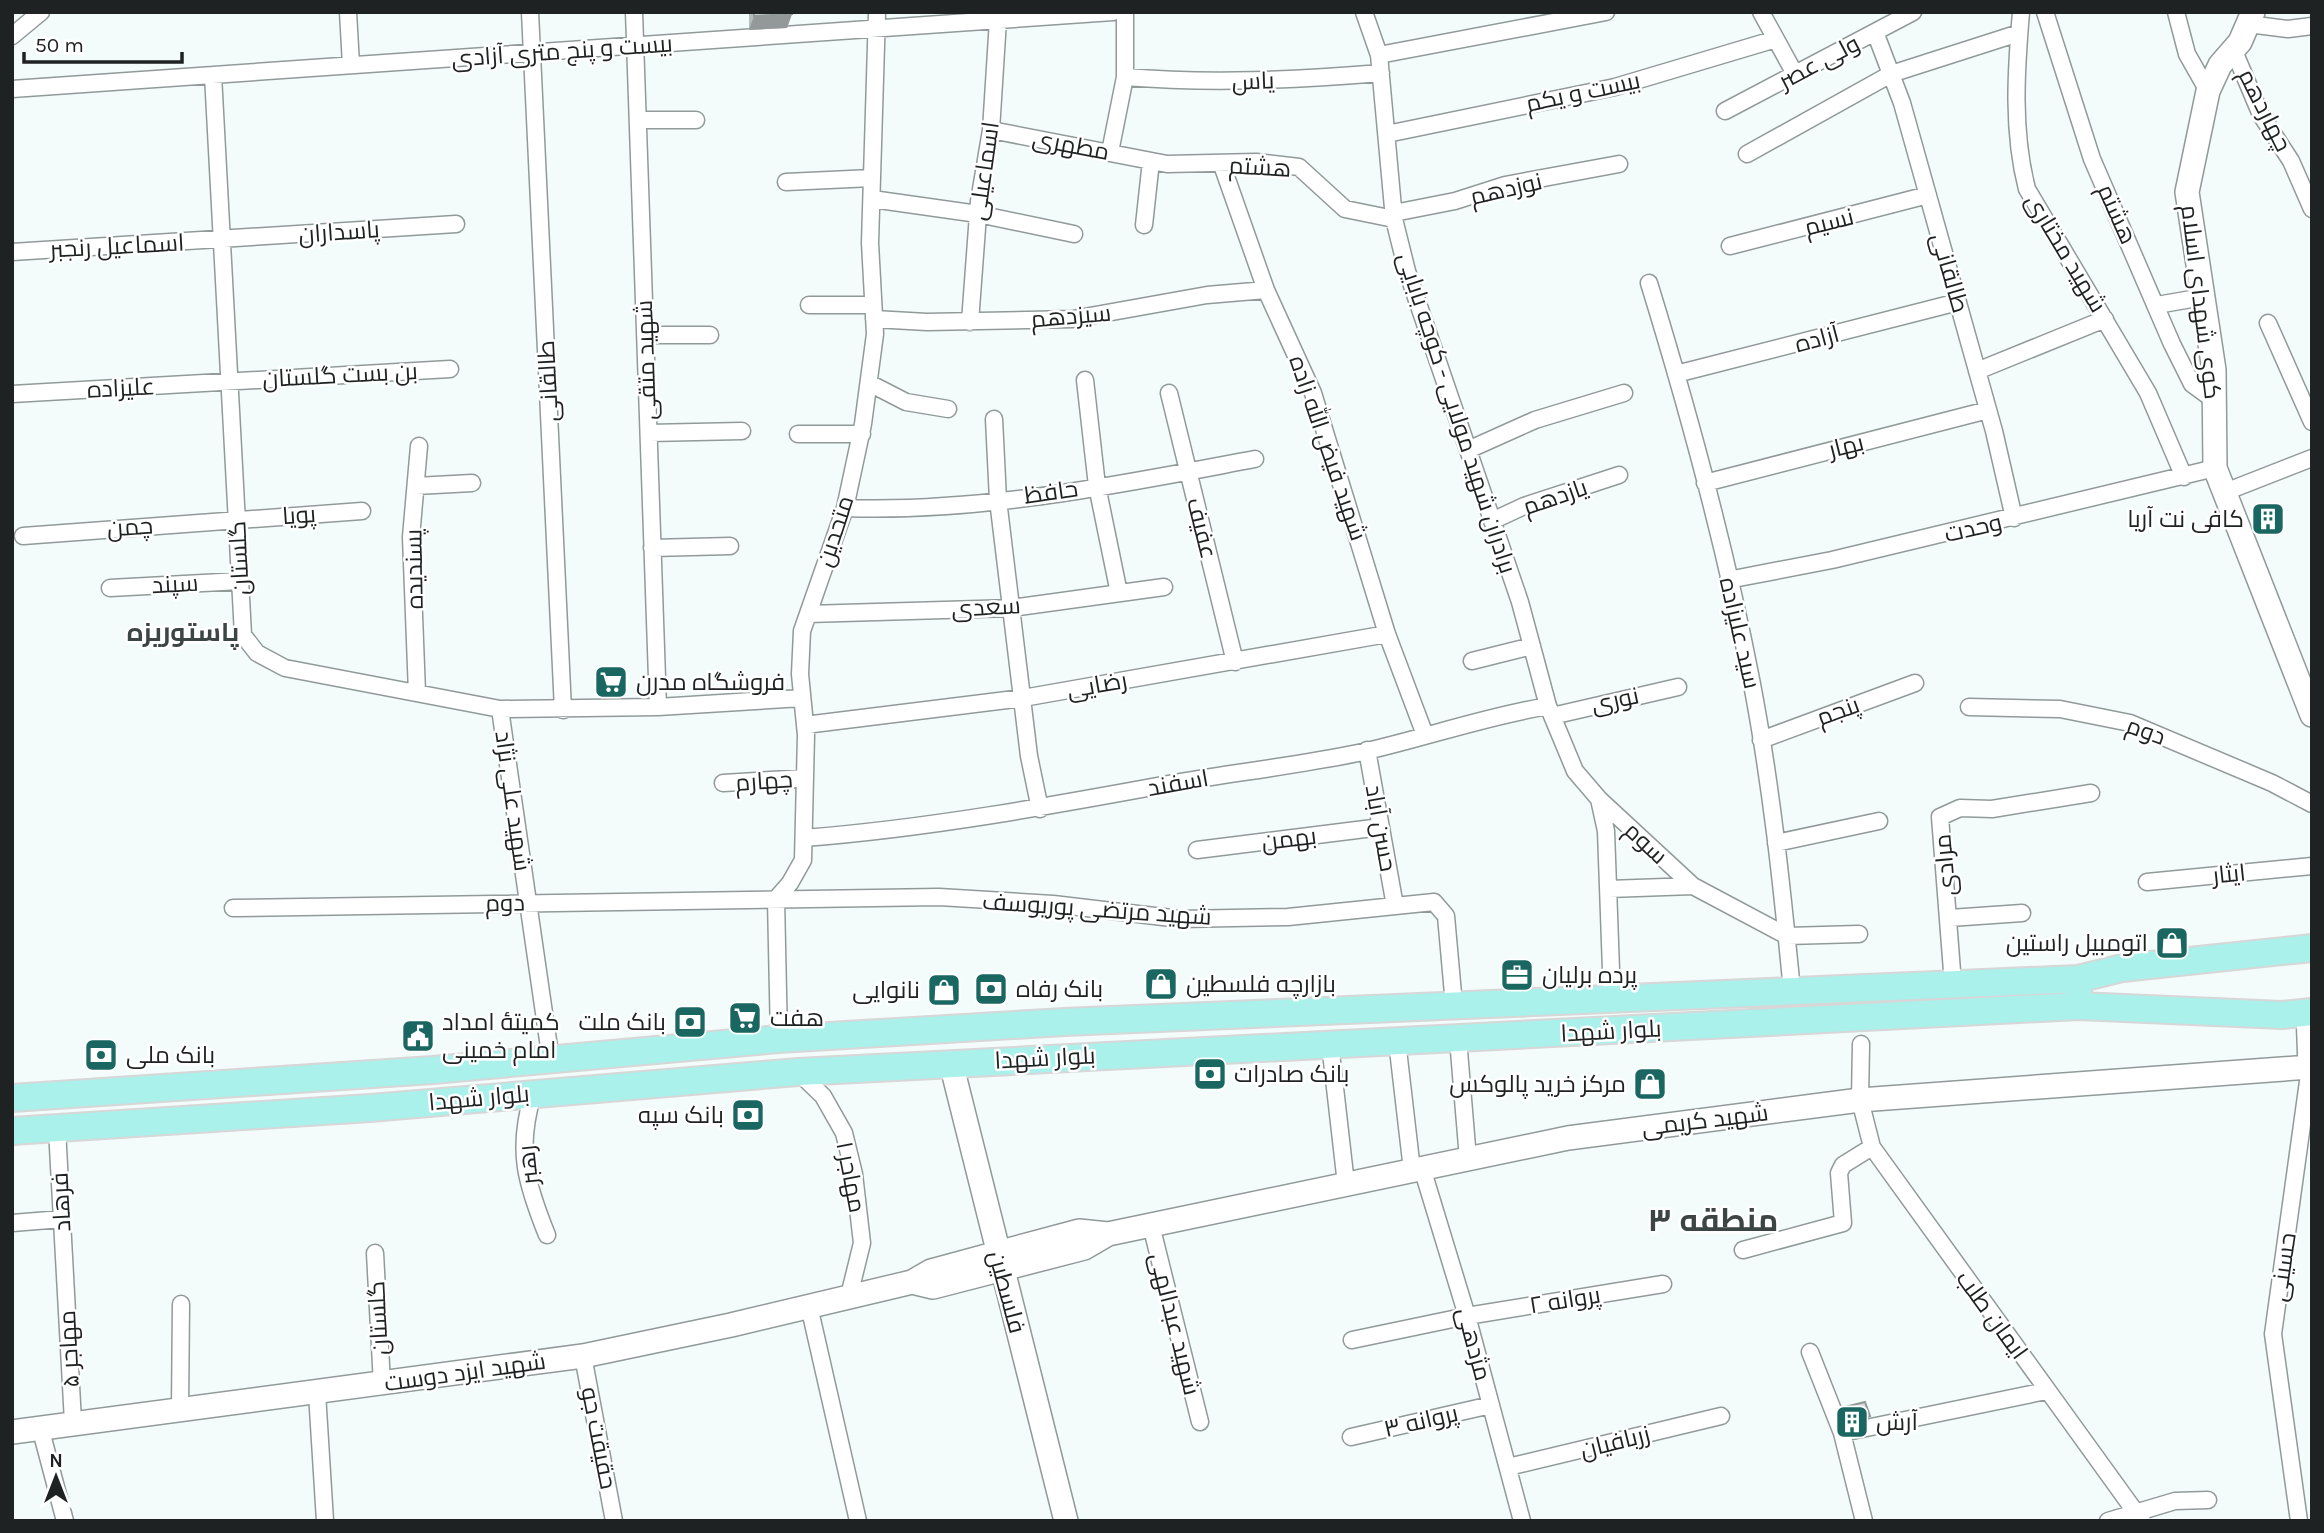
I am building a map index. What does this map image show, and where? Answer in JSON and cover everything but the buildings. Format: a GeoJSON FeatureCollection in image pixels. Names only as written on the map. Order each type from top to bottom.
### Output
{"type":"FeatureCollection","features":[{"type":"Feature","properties":{"kind":"main road","name":"کوی شهدای اسلام"},"geometry":{"type":"LineString","coordinates":[[2250,18],[2234,51],[2220,65],[2208,91],[2188,192],[2214,370],[2215,468],[2312,715]]}},
{"type":"Feature","properties":{"kind":"main road","name":"بلوار شهدا"},"geometry":{"type":"LineString","coordinates":[[12,1098],[551,1061],[779,1039],[1064,1022],[2078,979],[2122,968],[2312,948]]}},
{"type":"Feature","properties":{"kind":"main road"},"geometry":{"type":"LineString","coordinates":[[2078,979],[2079,1006]]}},
{"type":"Feature","properties":{"kind":"main road"},"geometry":{"type":"LineString","coordinates":[[2007,981],[2008,1011]]}},
{"type":"Feature","properties":{"kind":"main road","name":"بلوار شهدا"},"geometry":{"type":"LineString","coordinates":[[12,1132],[370,1108],[798,1072],[951,1063],[2079,1006],[2300,1013]]}},
{"type":"Feature","properties":{"kind":"main road","name":"حسینی"},"geometry":{"type":"LineString","coordinates":[[2300,1013],[2310,1067]]}},
{"type":"Feature","properties":{"kind":"main road","name":"فلسطین"},"geometry":{"type":"LineString","coordinates":[[951,1063],[1066,1521]]}},
{"type":"Feature","properties":{"kind":"main road","name":"شهید کریمی"},"geometry":{"type":"LineString","coordinates":[[999,1261],[1084,1248],[1108,1234],[1151,1224],[1568,1138],[1860,1100],[2310,1067]]}},
{"type":"Feature","properties":{"kind":"main road"},"geometry":{"type":"LineString","coordinates":[[433,1070],[426,1077],[424,1087],[429,1096],[437,1102]]}},
{"type":"Feature","properties":{"kind":"main road"},"geometry":{"type":"LineString","coordinates":[[366,1074],[376,1076],[382,1084],[383,1094],[378,1103],[370,1108]]}},
{"type":"Feature","properties":{"kind":"main road","name":"شهید ایزد دوست"},"geometry":{"type":"LineString","coordinates":[[12,1432],[583,1356],[912,1282],[933,1287],[999,1261]]}},
{"type":"Feature","properties":{"kind":"street"},"geometry":{"type":"LineString","coordinates":[[12,36],[41,12]]}},
{"type":"Feature","properties":{"kind":"street"},"geometry":{"type":"LineString","coordinates":[[348,12],[351,65]]}},
{"type":"Feature","properties":{"kind":"street","name":"طالقانی"},"geometry":{"type":"LineString","coordinates":[[530,12],[563,710]]}},
{"type":"Feature","properties":{"kind":"street","name":"شهید متقی"},"geometry":{"type":"LineString","coordinates":[[634,12],[658,707]]}},
{"type":"Feature","properties":{"kind":"street","name":"بیست و پنج متری آزادی"},"geometry":{"type":"LineString","coordinates":[[12,89],[635,45],[878,20],[998,20],[1113,12]]}},
{"type":"Feature","properties":{"kind":"street"},"geometry":{"type":"LineString","coordinates":[[1110,152],[1125,77],[1125,12]]}},
{"type":"Feature","properties":{"kind":"street","name":"برادران شهید مولایی - کوچه بابایی"},"geometry":{"type":"LineString","coordinates":[[1364,12],[1379,55],[1394,216],[1406,271],[1492,521],[1550,711],[1575,771],[1599,799]]}},
{"type":"Feature","properties":{"kind":"street"},"geometry":{"type":"LineString","coordinates":[[1379,55],[1606,12]]}},
{"type":"Feature","properties":{"kind":"street"},"geometry":{"type":"LineString","coordinates":[[1761,12],[1795,74]]}},
{"type":"Feature","properties":{"kind":"street","name":"ولی عصر"},"geometry":{"type":"LineString","coordinates":[[1724,111],[1913,12]]}},
{"type":"Feature","properties":{"kind":"street","name":"شهید مختاری"},"geometry":{"type":"LineString","coordinates":[[2021,12],[2017,134],[2018,157],[2026,189],[2148,393],[2184,477]]}},
{"type":"Feature","properties":{"kind":"street","name":"هشتم"},"geometry":{"type":"LineString","coordinates":[[2045,12],[2092,159],[2192,384],[2214,400]]}},
{"type":"Feature","properties":{"kind":"street"},"geometry":{"type":"LineString","coordinates":[[2176,12],[2187,54],[2208,91]]}},
{"type":"Feature","properties":{"kind":"street"},"geometry":{"type":"LineString","coordinates":[[2250,18],[2288,29],[2312,26]]}},
{"type":"Feature","properties":{"kind":"street","name":"متحدین"},"geometry":{"type":"LineString","coordinates":[[776,899],[790,883],[803,859],[805,725],[802,698],[802,631],[845,508],[862,433],[869,383],[874,312],[872,178],[878,20]]}},
{"type":"Feature","properties":{"kind":"street","name":"اسماعیلی"},"geometry":{"type":"LineString","coordinates":[[970,322],[978,214],[991,130],[998,20]]}},
{"type":"Feature","properties":{"kind":"street","name":"طالقانی"},"geometry":{"type":"LineString","coordinates":[[1875,32],[1891,74],[1928,195],[1988,410],[2014,518]]}},
{"type":"Feature","properties":{"kind":"street"},"geometry":{"type":"LineString","coordinates":[[1747,154],[1891,74],[2019,33]]}},
{"type":"Feature","properties":{"kind":"street","name":"بیست و یکم"},"geometry":{"type":"LineString","coordinates":[[1387,134],[1615,87],[1776,39]]}},
{"type":"Feature","properties":{"kind":"street","name":"چهاردهم"},"geometry":{"type":"LineString","coordinates":[[2234,51],[2261,116],[2308,187],[2312,209]]}},
{"type":"Feature","properties":{"kind":"street","name":"یاس"},"geometry":{"type":"LineString","coordinates":[[1125,77],[1196,82],[1273,81],[1381,73]]}},
{"type":"Feature","properties":{"kind":"street","name":"گلستان"},"geometry":{"type":"LineString","coordinates":[[213,75],[243,635],[257,653],[285,668],[500,709],[658,707],[802,698]]}},
{"type":"Feature","properties":{"kind":"street"},"geometry":{"type":"LineString","coordinates":[[638,120],[696,120]]}},
{"type":"Feature","properties":{"kind":"street","name":"مطهری"},"geometry":{"type":"LineString","coordinates":[[991,130],[1151,161]]}},
{"type":"Feature","properties":{"kind":"street"},"geometry":{"type":"LineString","coordinates":[[1144,225],[1151,161]]}},
{"type":"Feature","properties":{"kind":"street","name":"هشتم"},"geometry":{"type":"LineString","coordinates":[[1151,161],[1222,165],[1256,162],[1299,167],[1345,209],[1394,216]]}},
{"type":"Feature","properties":{"kind":"street","name":"نوزدهم"},"geometry":{"type":"LineString","coordinates":[[1394,216],[1505,186],[1619,164]]}},
{"type":"Feature","properties":{"kind":"street","name":"شهید فیض الله زاده"},"geometry":{"type":"LineString","coordinates":[[1222,165],[1266,290],[1313,393],[1388,634],[1425,735]]}},
{"type":"Feature","properties":{"kind":"street"},"geometry":{"type":"LineString","coordinates":[[786,182],[872,178]]}},
{"type":"Feature","properties":{"kind":"street","name":"نسیم"},"geometry":{"type":"LineString","coordinates":[[1730,246],[1928,195]]}},
{"type":"Feature","properties":{"kind":"street"},"geometry":{"type":"LineString","coordinates":[[872,199],[978,214],[1074,234]]}},
{"type":"Feature","properties":{"kind":"street","name":"پاسداران"},"geometry":{"type":"LineString","coordinates":[[222,240],[457,224]]}},
{"type":"Feature","properties":{"kind":"street","name":"اسماعیل رنجبر"},"geometry":{"type":"LineString","coordinates":[[12,252],[222,240]]}},
{"type":"Feature","properties":{"kind":"street","name":"سید علیزاده"},"geometry":{"type":"LineString","coordinates":[[1649,282],[1705,483],[1762,740],[1792,990]]}},
{"type":"Feature","properties":{"kind":"street","name":"سیزدهم"},"geometry":{"type":"LineString","coordinates":[[809,305],[970,322],[1073,319],[1207,295],[1266,290]]}},
{"type":"Feature","properties":{"kind":"street"},"geometry":{"type":"LineString","coordinates":[[2157,305],[2203,297]]}},
{"type":"Feature","properties":{"kind":"street","name":"آزاده"},"geometry":{"type":"LineString","coordinates":[[1676,374],[1958,302]]}},
{"type":"Feature","properties":{"kind":"street"},"geometry":{"type":"LineString","coordinates":[[1977,371],[2105,319]]}},
{"type":"Feature","properties":{"kind":"street"},"geometry":{"type":"LineString","coordinates":[[2268,323],[2312,422]]}},
{"type":"Feature","properties":{"kind":"street"},"geometry":{"type":"LineString","coordinates":[[645,335],[710,335]]}},
{"type":"Feature","properties":{"kind":"street","name":"بن بست گلستان"},"geometry":{"type":"LineString","coordinates":[[229,381],[450,369]]}},
{"type":"Feature","properties":{"kind":"street"},"geometry":{"type":"LineString","coordinates":[[1085,380],[1097,486],[1119,593]]}},
{"type":"Feature","properties":{"kind":"street","name":"علیزاده"},"geometry":{"type":"LineString","coordinates":[[12,394],[229,381]]}},
{"type":"Feature","properties":{"kind":"street"},"geometry":{"type":"LineString","coordinates":[[869,383],[906,402],[948,409]]}},
{"type":"Feature","properties":{"kind":"street","name":"عفیف"},"geometry":{"type":"LineString","coordinates":[[1169,393],[1235,662]]}},
{"type":"Feature","properties":{"kind":"street"},"geometry":{"type":"LineString","coordinates":[[1468,450],[1535,420],[1624,393]]}},
{"type":"Feature","properties":{"kind":"street","name":"بهار"},"geometry":{"type":"LineString","coordinates":[[1705,483],[1988,410]]}},
{"type":"Feature","properties":{"kind":"street"},"geometry":{"type":"LineString","coordinates":[[994,419],[998,500],[1040,809]]}},
{"type":"Feature","properties":{"kind":"street"},"geometry":{"type":"LineString","coordinates":[[649,433],[742,431]]}},
{"type":"Feature","properties":{"kind":"street"},"geometry":{"type":"LineString","coordinates":[[798,434],[862,433]]}},
{"type":"Feature","properties":{"kind":"street","name":"پسندیده"},"geometry":{"type":"LineString","coordinates":[[417,693],[411,537],[419,446]]}},
{"type":"Feature","properties":{"kind":"street"},"geometry":{"type":"LineString","coordinates":[[2225,492],[2312,458]]}},
{"type":"Feature","properties":{"kind":"street","name":"حافظ"},"geometry":{"type":"LineString","coordinates":[[845,508],[922,508],[998,500],[1255,459]]}},
{"type":"Feature","properties":{"kind":"street","name":"وحدت"},"geometry":{"type":"LineString","coordinates":[[1728,580],[2014,518],[2215,468]]}},
{"type":"Feature","properties":{"kind":"street","name":"یازدهم"},"geometry":{"type":"LineString","coordinates":[[1492,521],[1524,506],[1619,474]]}},
{"type":"Feature","properties":{"kind":"street"},"geometry":{"type":"LineString","coordinates":[[416,486],[472,483]]}},
{"type":"Feature","properties":{"kind":"street","name":"پویا"},"geometry":{"type":"LineString","coordinates":[[237,519],[362,511]]}},
{"type":"Feature","properties":{"kind":"street","name":"چمن"},"geometry":{"type":"LineString","coordinates":[[23,536],[237,519]]}},
{"type":"Feature","properties":{"kind":"street"},"geometry":{"type":"LineString","coordinates":[[652,548],[730,546]]}},
{"type":"Feature","properties":{"kind":"street","name":"سپند"},"geometry":{"type":"LineString","coordinates":[[110,588],[240,581]]}},
{"type":"Feature","properties":{"kind":"street","name":"سعدی"},"geometry":{"type":"LineString","coordinates":[[808,614],[1012,608],[1164,587]]}},
{"type":"Feature","properties":{"kind":"street","name":"رضایی"},"geometry":{"type":"LineString","coordinates":[[805,725],[1023,698],[1388,634]]}},
{"type":"Feature","properties":{"kind":"street"},"geometry":{"type":"LineString","coordinates":[[1472,661],[1532,646]]}},
{"type":"Feature","properties":{"kind":"street","name":"پنجم"},"geometry":{"type":"LineString","coordinates":[[1762,740],[1915,683]]}},
{"type":"Feature","properties":{"kind":"street","name":"نوری"},"geometry":{"type":"LineString","coordinates":[[1550,711],[1678,687]]}},
{"type":"Feature","properties":{"kind":"street","name":"دوم"},"geometry":{"type":"LineString","coordinates":[[1969,708],[2060,709],[2130,723],[2272,783],[2312,804]]}},
{"type":"Feature","properties":{"kind":"street","name":"شهید علی نژاد"},"geometry":{"type":"LineString","coordinates":[[500,709],[551,1061]]}},
{"type":"Feature","properties":{"kind":"street","name":"اسفند"},"geometry":{"type":"LineString","coordinates":[[804,838],[899,831],[1040,809],[1367,750],[1492,715],[1550,711]]}},
{"type":"Feature","properties":{"kind":"street","name":"حسن آباد"},"geometry":{"type":"LineString","coordinates":[[1367,750],[1395,906]]}},
{"type":"Feature","properties":{"kind":"street","name":"چهارم"},"geometry":{"type":"LineString","coordinates":[[723,783],[805,778]]}},
{"type":"Feature","properties":{"kind":"street","name":"مرادی"},"geometry":{"type":"LineString","coordinates":[[1953,984],[1950,918],[1940,817],[1961,808],[1992,809],[2091,793]]}},
{"type":"Feature","properties":{"kind":"street"},"geometry":{"type":"LineString","coordinates":[[1599,799],[1606,831],[1612,998]]}},
{"type":"Feature","properties":{"kind":"street","name":"سوم"},"geometry":{"type":"LineString","coordinates":[[1599,799],[1693,887]]}},
{"type":"Feature","properties":{"kind":"street"},"geometry":{"type":"LineString","coordinates":[[1776,843],[1879,821]]}},
{"type":"Feature","properties":{"kind":"street","name":"بهمن"},"geometry":{"type":"LineString","coordinates":[[1197,850],[1381,827]]}},
{"type":"Feature","properties":{"kind":"street","name":"ایثار"},"geometry":{"type":"LineString","coordinates":[[2147,882],[2312,866]]}},
{"type":"Feature","properties":{"kind":"street"},"geometry":{"type":"LineString","coordinates":[[1609,889],[1693,887],[1787,936],[1859,934]]}},
{"type":"Feature","properties":{"kind":"street","name":"شهید مرتضی پوریوسف"},"geometry":{"type":"LineString","coordinates":[[776,899],[939,897],[1053,904],[1180,919],[1288,917],[1434,902],[1446,916],[1454,1005]]}},
{"type":"Feature","properties":{"kind":"street"},"geometry":{"type":"LineString","coordinates":[[776,899],[779,1039]]}},
{"type":"Feature","properties":{"kind":"street","name":"دوم"},"geometry":{"type":"LineString","coordinates":[[233,908],[776,899]]}},
{"type":"Feature","properties":{"kind":"street"},"geometry":{"type":"LineString","coordinates":[[1950,918],[2022,914]]}},
{"type":"Feature","properties":{"kind":"street"},"geometry":{"type":"LineString","coordinates":[[1458,1039],[1468,1159]]}},
{"type":"Feature","properties":{"kind":"street","name":"مژدهی"},"geometry":{"type":"LineString","coordinates":[[1397,1041],[1417,1169],[1467,1316],[1522,1521]]}},
{"type":"Feature","properties":{"kind":"street"},"geometry":{"type":"LineString","coordinates":[[1329,1044],[1346,1184]]}},
{"type":"Feature","properties":{"kind":"street","name":"ایمان طلب"},"geometry":{"type":"LineString","coordinates":[[1861,1044],[1860,1100],[1872,1147],[2139,1517]]}},
{"type":"Feature","properties":{"kind":"street","name":"حسینی"},"geometry":{"type":"LineString","coordinates":[[2299,1521],[2273,1334],[2310,1067]]}},
{"type":"Feature","properties":{"kind":"street","name":"مهاجر ۱"},"geometry":{"type":"LineString","coordinates":[[798,1072],[828,1105],[844,1133],[854,1174],[862,1243],[849,1296]]}},
{"type":"Feature","properties":{"kind":"street","name":"رهبر"},"geometry":{"type":"LineString","coordinates":[[533,1094],[525,1120],[523,1160],[529,1191],[547,1235]]}},
{"type":"Feature","properties":{"kind":"street","name":"فرهاد"},"geometry":{"type":"LineString","coordinates":[[57,1129],[65,1275]]}},
{"type":"Feature","properties":{"kind":"street"},"geometry":{"type":"LineString","coordinates":[[1743,1250],[1843,1223],[1839,1173],[1843,1165],[1872,1147]]}},
{"type":"Feature","properties":{"kind":"street"},"geometry":{"type":"LineString","coordinates":[[12,1223],[62,1219]]}},
{"type":"Feature","properties":{"kind":"street","name":"شهید عبدالهی"},"geometry":{"type":"LineString","coordinates":[[1151,1224],[1200,1422]]}},
{"type":"Feature","properties":{"kind":"street","name":"گلستان"},"geometry":{"type":"LineString","coordinates":[[375,1253],[382,1384]]}},
{"type":"Feature","properties":{"kind":"street","name":"مهاجر ۵"},"geometry":{"type":"LineString","coordinates":[[65,1275],[73,1422]]}},
{"type":"Feature","properties":{"kind":"street","name":"پروانه ۲"},"geometry":{"type":"LineString","coordinates":[[1352,1340],[1467,1316],[1663,1284]]}},
{"type":"Feature","properties":{"kind":"street"},"geometry":{"type":"LineString","coordinates":[[180,1409],[181,1304]]}},
{"type":"Feature","properties":{"kind":"street"},"geometry":{"type":"LineString","coordinates":[[810,1306],[858,1521]]}},
{"type":"Feature","properties":{"kind":"street"},"geometry":{"type":"LineString","coordinates":[[1810,1352],[1842,1433],[1864,1521]]}},
{"type":"Feature","properties":{"kind":"street","name":"حقیقت جو"},"geometry":{"type":"LineString","coordinates":[[583,1356],[614,1521]]}},
{"type":"Feature","properties":{"kind":"street"},"geometry":{"type":"LineString","coordinates":[[1842,1433],[2046,1391]]}},
{"type":"Feature","properties":{"kind":"street"},"geometry":{"type":"LineString","coordinates":[[317,1393],[325,1521]]}},
{"type":"Feature","properties":{"kind":"street","name":"پروانه ۳"},"geometry":{"type":"LineString","coordinates":[[1351,1437],[1491,1405]]}},
{"type":"Feature","properties":{"kind":"street","name":"زربافیان"},"geometry":{"type":"LineString","coordinates":[[1508,1467],[1721,1416]]}},
{"type":"Feature","properties":{"kind":"street"},"geometry":{"type":"LineString","coordinates":[[40,1427],[65,1521]]}},
{"type":"Feature","properties":{"kind":"street"},"geometry":{"type":"LineString","coordinates":[[2108,1521],[2139,1517],[2175,1501],[2208,1500]]}},
{"type":"Feature","properties":{"kind":"place","name":"کافی نت آریا"},"geometry":{"type":"Point","coordinates":[2268,519]}},
{"type":"Feature","properties":{"kind":"place","name":"فروشگاه مدرن"},"geometry":{"type":"Point","coordinates":[611,682]}},
{"type":"Feature","properties":{"kind":"place","name":"اتومبیل راستین"},"geometry":{"type":"Point","coordinates":[2172,943]}},
{"type":"Feature","properties":{"kind":"place","name":"پرده برلیان"},"geometry":{"type":"Point","coordinates":[1517,975]}},
{"type":"Feature","properties":{"kind":"place","name":"بازارچه فلسطین"},"geometry":{"type":"Point","coordinates":[1161,984]}},
{"type":"Feature","properties":{"kind":"place","name":"بانک رفاه"},"geometry":{"type":"Point","coordinates":[991,989]}},
{"type":"Feature","properties":{"kind":"place","name":"نانوایی"},"geometry":{"type":"Point","coordinates":[944,990]}},
{"type":"Feature","properties":{"kind":"place","name":"هفت"},"geometry":{"type":"Point","coordinates":[745,1018]}},
{"type":"Feature","properties":{"kind":"place","name":"بانک ملت"},"geometry":{"type":"Point","coordinates":[690,1022]}},
{"type":"Feature","properties":{"kind":"place","name":"کمیتهٔ امداد امام خمینی"},"geometry":{"type":"Point","coordinates":[418,1036]}},
{"type":"Feature","properties":{"kind":"place","name":"بانک ملی"},"geometry":{"type":"Point","coordinates":[101,1055]}},
{"type":"Feature","properties":{"kind":"place","name":"بانک صادرات"},"geometry":{"type":"Point","coordinates":[1210,1074]}},
{"type":"Feature","properties":{"kind":"place","name":"مركز خريد پالوكس"},"geometry":{"type":"Point","coordinates":[1650,1084]}},
{"type":"Feature","properties":{"kind":"place","name":"بانک سپه"},"geometry":{"type":"Point","coordinates":[748,1115]}},
{"type":"Feature","properties":{"kind":"place","name":"آرش"},"geometry":{"type":"Point","coordinates":[1852,1422]}},
{"type":"Feature","properties":{"kind":"district","name":"پاستوریزه"},"geometry":{"type":"Point","coordinates":[183,632]}},
{"type":"Feature","properties":{"kind":"district","name":"منطقه ۳"},"geometry":{"type":"Point","coordinates":[1713,1220]}}]}
